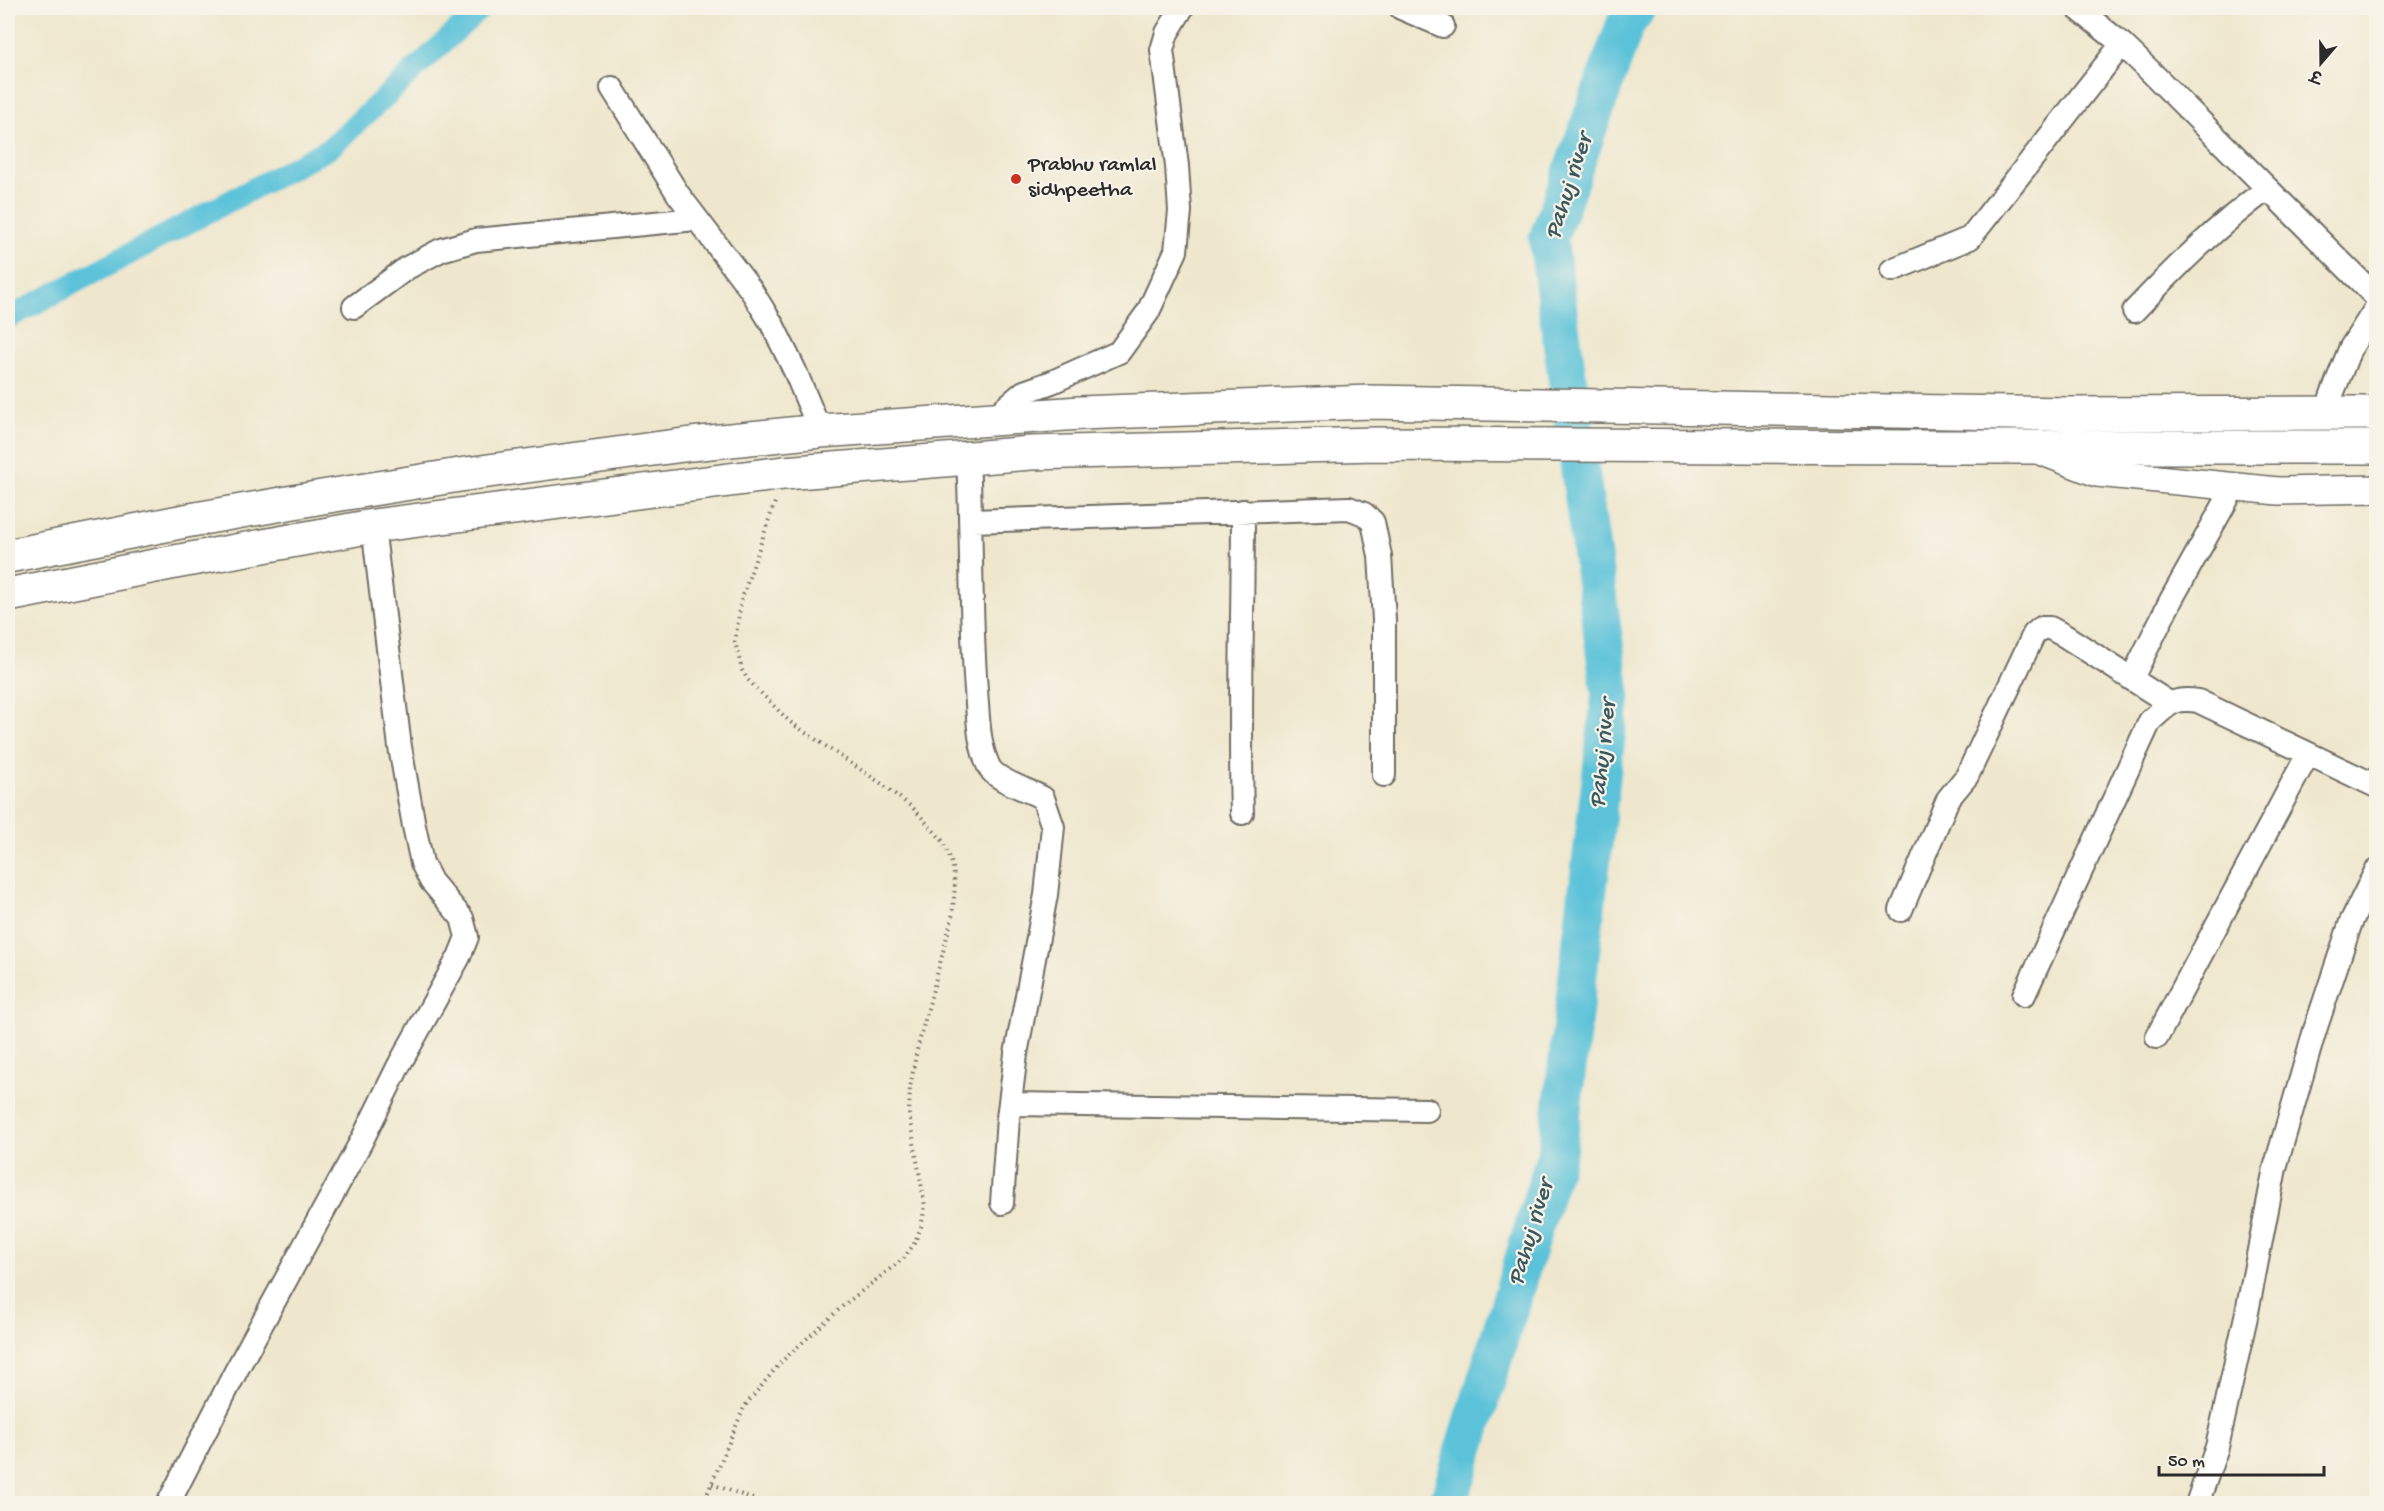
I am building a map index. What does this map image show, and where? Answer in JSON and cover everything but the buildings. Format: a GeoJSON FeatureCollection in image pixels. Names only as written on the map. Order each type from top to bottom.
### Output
{"type":"FeatureCollection","features":[{"type":"Feature","properties":{"kind":"highway"},"geometry":{"type":"LineString","coordinates":[[8,556],[196,519],[455,476],[691,444],[820,431],[992,419],[1185,408],[1370,402],[2067,414],[2376,413]]}},
{"type":"Feature","properties":{"kind":"highway"},"geometry":{"type":"LineString","coordinates":[[2127,446],[2130,413]]}},
{"type":"Feature","properties":{"kind":"highway"},"geometry":{"type":"LineString","coordinates":[[8,596],[373,526],[784,473],[1031,453],[1376,444],[2376,447]]}},
{"type":"Feature","properties":{"kind":"street"},"geometry":{"type":"LineString","coordinates":[[992,419],[1024,392],[1119,352],[1148,312],[1176,251],[1180,211],[1177,166],[1162,50],[1167,33],[1182,8]]}},
{"type":"Feature","properties":{"kind":"street"},"geometry":{"type":"LineString","coordinates":[[1401,8],[1443,26]]}},
{"type":"Feature","properties":{"kind":"street"},"geometry":{"type":"LineString","coordinates":[[2077,8],[2122,44],[2376,297]]}},
{"type":"Feature","properties":{"kind":"street"},"geometry":{"type":"LineString","coordinates":[[1892,270],[1970,238],[2122,44]]}},
{"type":"Feature","properties":{"kind":"street"},"geometry":{"type":"LineString","coordinates":[[612,88],[696,219],[728,257],[772,324],[820,431]]}},
{"type":"Feature","properties":{"kind":"street"},"geometry":{"type":"LineString","coordinates":[[2134,311],[2221,225],[2267,189]]}},
{"type":"Feature","properties":{"kind":"street"},"geometry":{"type":"LineString","coordinates":[[354,307],[407,268],[441,250],[476,240],[696,219]]}},
{"type":"Feature","properties":{"kind":"street"},"geometry":{"type":"LineString","coordinates":[[2331,397],[2350,349],[2376,308]]}},
{"type":"Feature","properties":{"kind":"street"},"geometry":{"type":"LineString","coordinates":[[2067,414],[2189,397],[2376,397]]}},
{"type":"Feature","properties":{"kind":"street"},"geometry":{"type":"LineString","coordinates":[[2030,447],[2097,473],[2278,491],[2376,489]]}},
{"type":"Feature","properties":{"kind":"street"},"geometry":{"type":"LineString","coordinates":[[968,458],[973,648],[982,742],[989,768],[1004,780],[1043,798],[1053,827],[1046,895],[1016,1054],[1002,1203]]}},
{"type":"Feature","properties":{"kind":"street"},"geometry":{"type":"LineString","coordinates":[[2132,678],[2170,600],[2234,487]]}},
{"type":"Feature","properties":{"kind":"street"},"geometry":{"type":"LineString","coordinates":[[971,521],[1349,508],[1364,514],[1372,522],[1380,556],[1384,620],[1384,775]]}},
{"type":"Feature","properties":{"kind":"street"},"geometry":{"type":"LineString","coordinates":[[1242,813],[1240,753],[1244,613],[1243,511]]}},
{"type":"Feature","properties":{"kind":"street"},"geometry":{"type":"LineString","coordinates":[[168,1503],[236,1371],[361,1142],[399,1065],[459,957],[467,937],[462,918],[431,881],[420,854],[400,747],[373,526]]}},
{"type":"Feature","properties":{"kind":"street"},"geometry":{"type":"LineString","coordinates":[[1901,910],[1948,799],[1967,776],[2034,634],[2041,628],[2050,628],[2169,703]]}},
{"type":"Feature","properties":{"kind":"street"},"geometry":{"type":"LineString","coordinates":[[2024,995],[2150,721],[2169,703],[2183,699],[2198,701],[2376,786]]}},
{"type":"Feature","properties":{"kind":"street"},"geometry":{"type":"LineString","coordinates":[[2157,1037],[2308,754]]}},
{"type":"Feature","properties":{"kind":"street"},"geometry":{"type":"LineString","coordinates":[[2197,1503],[2217,1447],[2247,1312],[2275,1168],[2315,1030],[2351,922],[2376,871]]}},
{"type":"Feature","properties":{"kind":"street"},"geometry":{"type":"LineString","coordinates":[[1010,1104],[1427,1110]]}},
{"type":"Feature","properties":{"kind":"path"},"geometry":{"type":"LineString","coordinates":[[703,1503],[744,1407],[782,1361],[844,1305],[904,1258],[914,1244],[921,1227],[925,1206],[909,1114],[910,1087],[917,1050],[952,918],[955,887],[953,866],[943,841],[912,808],[882,784],[790,722],[754,687],[742,670],[735,642],[741,601],[784,473]]}},
{"type":"Feature","properties":{"kind":"path"},"geometry":{"type":"LineString","coordinates":[[712,1484],[767,1503]]}},
{"type":"Feature","properties":{"kind":"waterway"},"geometry":{"type":"LineString","coordinates":[[8,318],[330,148],[481,8]]}},
{"type":"Feature","properties":{"kind":"waterway","name":"Pahuj river"},"geometry":{"type":"LineString","coordinates":[[1448,1504],[1557,1152],[1611,694],[1548,239],[1626,23],[1637,8]]}},
{"type":"Feature","properties":{"kind":"place","name":"Prabhu ramlal sidhpeetha"},"geometry":{"type":"Point","coordinates":[1016,179]}}]}
